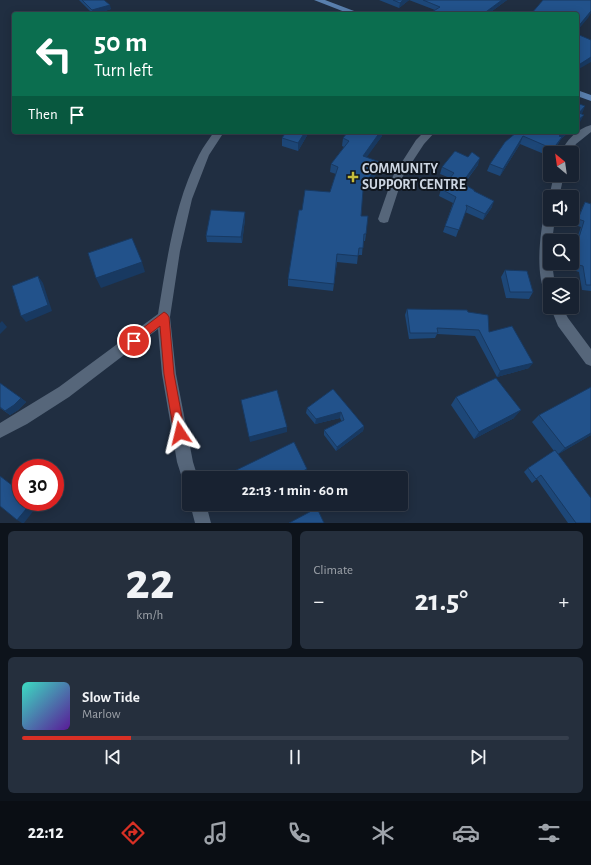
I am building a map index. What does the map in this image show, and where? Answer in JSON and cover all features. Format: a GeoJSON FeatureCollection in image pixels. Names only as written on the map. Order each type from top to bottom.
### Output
{"type":"FeatureCollection","features":[{"type":"Feature","properties":{"kind":"main road"},"geometry":{"type":"LineString","coordinates":[[318,0],[345,12]]}},
{"type":"Feature","properties":{"kind":"main road"},"geometry":{"type":"LineString","coordinates":[[579,94],[591,98]]}},
{"type":"Feature","properties":{"kind":"street"},"geometry":{"type":"LineString","coordinates":[[568,146],[575,137],[591,128]]}},
{"type":"Feature","properties":{"kind":"street"},"geometry":{"type":"LineString","coordinates":[[188,471],[169,374],[164,317],[174,251],[187,199],[204,155],[218,134]]}},
{"type":"Feature","properties":{"kind":"street"},"geometry":{"type":"LineString","coordinates":[[384,219],[398,176],[420,142],[428,134]]}},
{"type":"Feature","properties":{"kind":"street"},"geometry":{"type":"LineString","coordinates":[[546,278],[547,226]]}},
{"type":"Feature","properties":{"kind":"street"},"geometry":{"type":"LineString","coordinates":[[560,314],[591,360]]}},
{"type":"Feature","properties":{"kind":"street"},"geometry":{"type":"LineString","coordinates":[[0,431],[64,392],[114,357],[164,317]]}},
{"type":"Feature","properties":{"kind":"street"},"geometry":{"type":"LineString","coordinates":[[200,511],[203,523]]}},
{"type":"Feature","properties":{"kind":"building"},"geometry":{"type":"Polygon","coordinates":[[[82,0],[104,0],[110,5],[92,10],[82,0]]]}},
{"type":"Feature","properties":{"kind":"building"},"geometry":{"type":"Polygon","coordinates":[[[393,0],[403,0],[400,3],[393,0]]]}},
{"type":"Feature","properties":{"kind":"building"},"geometry":{"type":"Polygon","coordinates":[[[423,0],[502,0],[486,12],[432,12],[440,7],[423,0]]]}},
{"type":"Feature","properties":{"kind":"building"},"geometry":{"type":"Polygon","coordinates":[[[543,0],[591,0],[591,11],[579,26],[579,12],[533,12],[543,0]]]}},
{"type":"Feature","properties":{"kind":"building"},"geometry":{"type":"Polygon","coordinates":[[[579,35],[591,40],[591,57],[579,65],[579,35]]]}},
{"type":"Feature","properties":{"kind":"building"},"geometry":{"type":"Polygon","coordinates":[[[579,104],[585,106],[579,113],[579,104]]]}},
{"type":"Feature","properties":{"kind":"building"},"geometry":{"type":"Polygon","coordinates":[[[579,113],[584,115],[579,119],[579,113]]]}},
{"type":"Feature","properties":{"kind":"building"},"geometry":{"type":"Polygon","coordinates":[[[285,134],[304,134],[298,143],[282,138],[285,134]]]}},
{"type":"Feature","properties":{"kind":"building"},"geometry":{"type":"Polygon","coordinates":[[[346,134],[379,134],[363,156],[380,162],[369,178],[364,177],[361,216],[368,216],[363,248],[359,248],[358,256],[337,254],[334,284],[288,279],[299,210],[302,210],[305,190],[330,192],[338,167],[331,164],[349,141],[343,138],[346,134]]]}},
{"type":"Feature","properties":{"kind":"building"},"geometry":{"type":"Polygon","coordinates":[[[515,134],[562,134],[559,136],[562,137],[555,146],[546,146],[523,136],[503,169],[490,164],[505,142],[515,134]]]}},
{"type":"Feature","properties":{"kind":"building"},"geometry":{"type":"Polygon","coordinates":[[[455,151],[468,157],[472,152],[480,158],[462,183],[494,201],[485,214],[466,205],[467,208],[459,230],[445,226],[456,197],[441,189],[454,173],[442,167],[455,151]]]}},
{"type":"Feature","properties":{"kind":"building"},"geometry":{"type":"Polygon","coordinates":[[[585,202],[591,204],[591,285],[586,285],[583,266],[579,265],[579,237],[584,221],[579,219],[585,202]]]}},
{"type":"Feature","properties":{"kind":"building"},"geometry":{"type":"Polygon","coordinates":[[[211,210],[245,212],[241,237],[206,236],[211,210]]]}},
{"type":"Feature","properties":{"kind":"building"},"geometry":{"type":"Polygon","coordinates":[[[132,238],[142,262],[96,278],[88,253],[132,238]]]}},
{"type":"Feature","properties":{"kind":"building"},"geometry":{"type":"Polygon","coordinates":[[[505,270],[527,271],[533,292],[510,292],[505,270]]]}},
{"type":"Feature","properties":{"kind":"building"},"geometry":{"type":"Polygon","coordinates":[[[38,276],[48,305],[21,316],[12,286],[38,276]]]}},
{"type":"Feature","properties":{"kind":"building"},"geometry":{"type":"Polygon","coordinates":[[[407,309],[467,310],[468,312],[488,315],[489,332],[512,326],[533,363],[500,371],[479,330],[437,328],[438,333],[410,333],[407,309]]]}},
{"type":"Feature","properties":{"kind":"building"},"geometry":{"type":"Polygon","coordinates":[[[496,378],[521,410],[479,432],[456,397],[496,378]]]}},
{"type":"Feature","properties":{"kind":"building"},"geometry":{"type":"Polygon","coordinates":[[[0,383],[21,398],[5,411],[0,407],[0,383]]]}},
{"type":"Feature","properties":{"kind":"building"},"geometry":{"type":"Polygon","coordinates":[[[591,387],[591,433],[565,448],[539,415],[591,387]]]}},
{"type":"Feature","properties":{"kind":"building"},"geometry":{"type":"Polygon","coordinates":[[[333,389],[364,426],[337,447],[324,430],[344,420],[341,412],[316,419],[307,408],[333,389]]]}},
{"type":"Feature","properties":{"kind":"building"},"geometry":{"type":"Polygon","coordinates":[[[277,390],[287,427],[249,437],[241,400],[277,390]]]}},
{"type":"Feature","properties":{"kind":"building"},"geometry":{"type":"Polygon","coordinates":[[[294,442],[307,469],[303,471],[234,471],[294,442]]]}},
{"type":"Feature","properties":{"kind":"building"},"geometry":{"type":"Polygon","coordinates":[[[555,450],[591,498],[591,523],[576,523],[541,475],[536,479],[528,468],[555,450]]]}},
{"type":"Feature","properties":{"kind":"building"},"geometry":{"type":"Polygon","coordinates":[[[0,476],[12,485],[12,511],[24,511],[17,520],[0,506],[0,476]]]}},
{"type":"Feature","properties":{"kind":"building"},"geometry":{"type":"Polygon","coordinates":[[[311,511],[318,511],[324,523],[289,523],[311,511]]]}},
{"type":"Feature","properties":{"kind":"place","name":"COMMUNITY SUPPORT CENTRE"},"geometry":{"type":"Point","coordinates":[353,177]}},
{"type":"Feature","properties":{"kind":"route"},"geometry":{"type":"LineString","coordinates":[[134,341],[164,317],[169,374],[180,433]]}}]}
